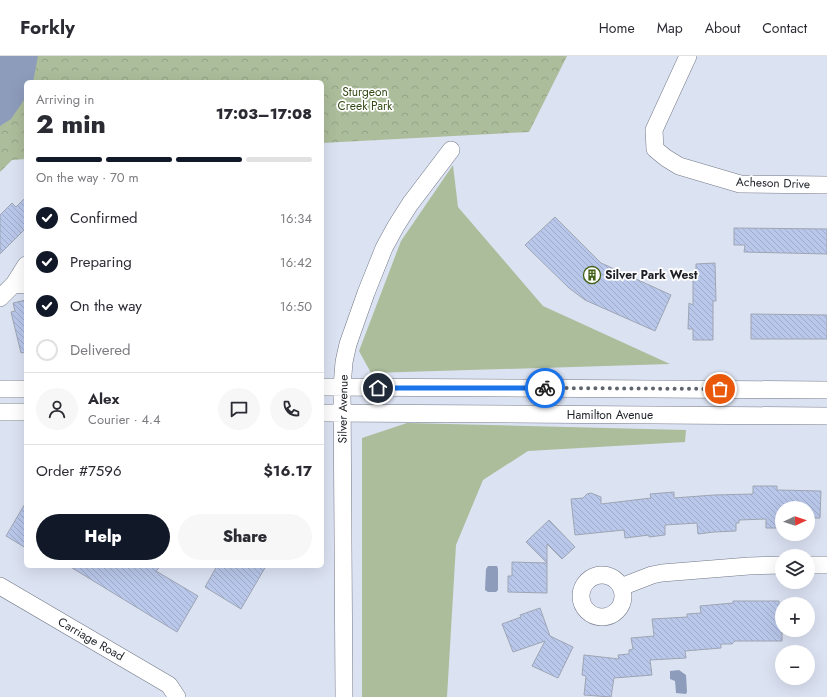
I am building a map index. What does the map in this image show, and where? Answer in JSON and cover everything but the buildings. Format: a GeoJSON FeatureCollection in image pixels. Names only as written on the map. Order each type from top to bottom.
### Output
{"type":"FeatureCollection","features":[{"type":"Feature","properties":{"kind":"street","name":"Acheson Drive"},"geometry":{"type":"LineString","coordinates":[[688,56],[654,130],[655,149],[679,166],[740,184],[827,184]]}},
{"type":"Feature","properties":{"kind":"street","name":"Silver Avenue"},"geometry":{"type":"LineString","coordinates":[[344,697],[342,387],[344,362],[348,344],[384,248],[410,204],[451,150]]}},
{"type":"Feature","properties":{"kind":"street"},"geometry":{"type":"LineString","coordinates":[[0,298],[20,284],[24,271]]}},
{"type":"Feature","properties":{"kind":"street"},"geometry":{"type":"LineString","coordinates":[[324,387],[827,390]]}},
{"type":"Feature","properties":{"kind":"street"},"geometry":{"type":"LineString","coordinates":[[0,389],[24,389]]}},
{"type":"Feature","properties":{"kind":"street"},"geometry":{"type":"LineString","coordinates":[[0,412],[24,412]]}},
{"type":"Feature","properties":{"kind":"street","name":"Hamilton Avenue"},"geometry":{"type":"LineString","coordinates":[[324,413],[827,416]]}},
{"type":"Feature","properties":{"kind":"street"},"geometry":{"type":"LineString","coordinates":[[621,587],[652,575],[662,573],[775,565]]}},
{"type":"Feature","properties":{"kind":"street"},"geometry":{"type":"LineString","coordinates":[[815,565],[827,565]]}},
{"type":"Feature","properties":{"kind":"street","name":"Carriage Road"},"geometry":{"type":"LineString","coordinates":[[0,586],[169,685],[177,697]]}},
{"type":"Feature","properties":{"kind":"green space","name":"Sturgeon Creek Park"},"geometry":{"type":"Polygon","coordinates":[[[0,56],[567,56],[529,132],[324,143],[324,80],[24,80],[24,159],[12,160],[0,172],[0,56]]]}},
{"type":"Feature","properties":{"kind":"green space"},"geometry":{"type":"Polygon","coordinates":[[[453,165],[458,207],[543,306],[670,364],[371,373],[359,351],[401,241],[453,165]]]}},
{"type":"Feature","properties":{"kind":"green space"},"geometry":{"type":"Polygon","coordinates":[[[407,423],[686,430],[685,442],[528,451],[483,480],[456,545],[447,697],[362,697],[362,438],[407,423]]]}},
{"type":"Feature","properties":{"kind":"water"},"geometry":{"type":"Polygon","coordinates":[[[0,56],[38,56],[33,80],[24,80],[24,100],[11,119],[0,126],[0,56]]]}},
{"type":"Feature","properties":{"kind":"water"},"geometry":{"type":"Polygon","coordinates":[[[488,566],[497,566],[498,569],[498,590],[496,592],[488,592],[485,590],[486,569],[488,566]]]}},
{"type":"Feature","properties":{"kind":"water"},"geometry":{"type":"Polygon","coordinates":[[[679,670],[686,675],[686,694],[676,693],[675,681],[670,679],[670,671],[679,670]]]}},
{"type":"Feature","properties":{"kind":"way so far"},"geometry":{"type":"LineString","coordinates":[[545,388],[720,389]]}},
{"type":"Feature","properties":{"kind":"place","name":"Silver Park West"},"geometry":{"type":"Point","coordinates":[592,275]}},
{"type":"Feature","properties":{"kind":"route"},"geometry":{"type":"LineString","coordinates":[[378,388],[545,388]]}}]}
